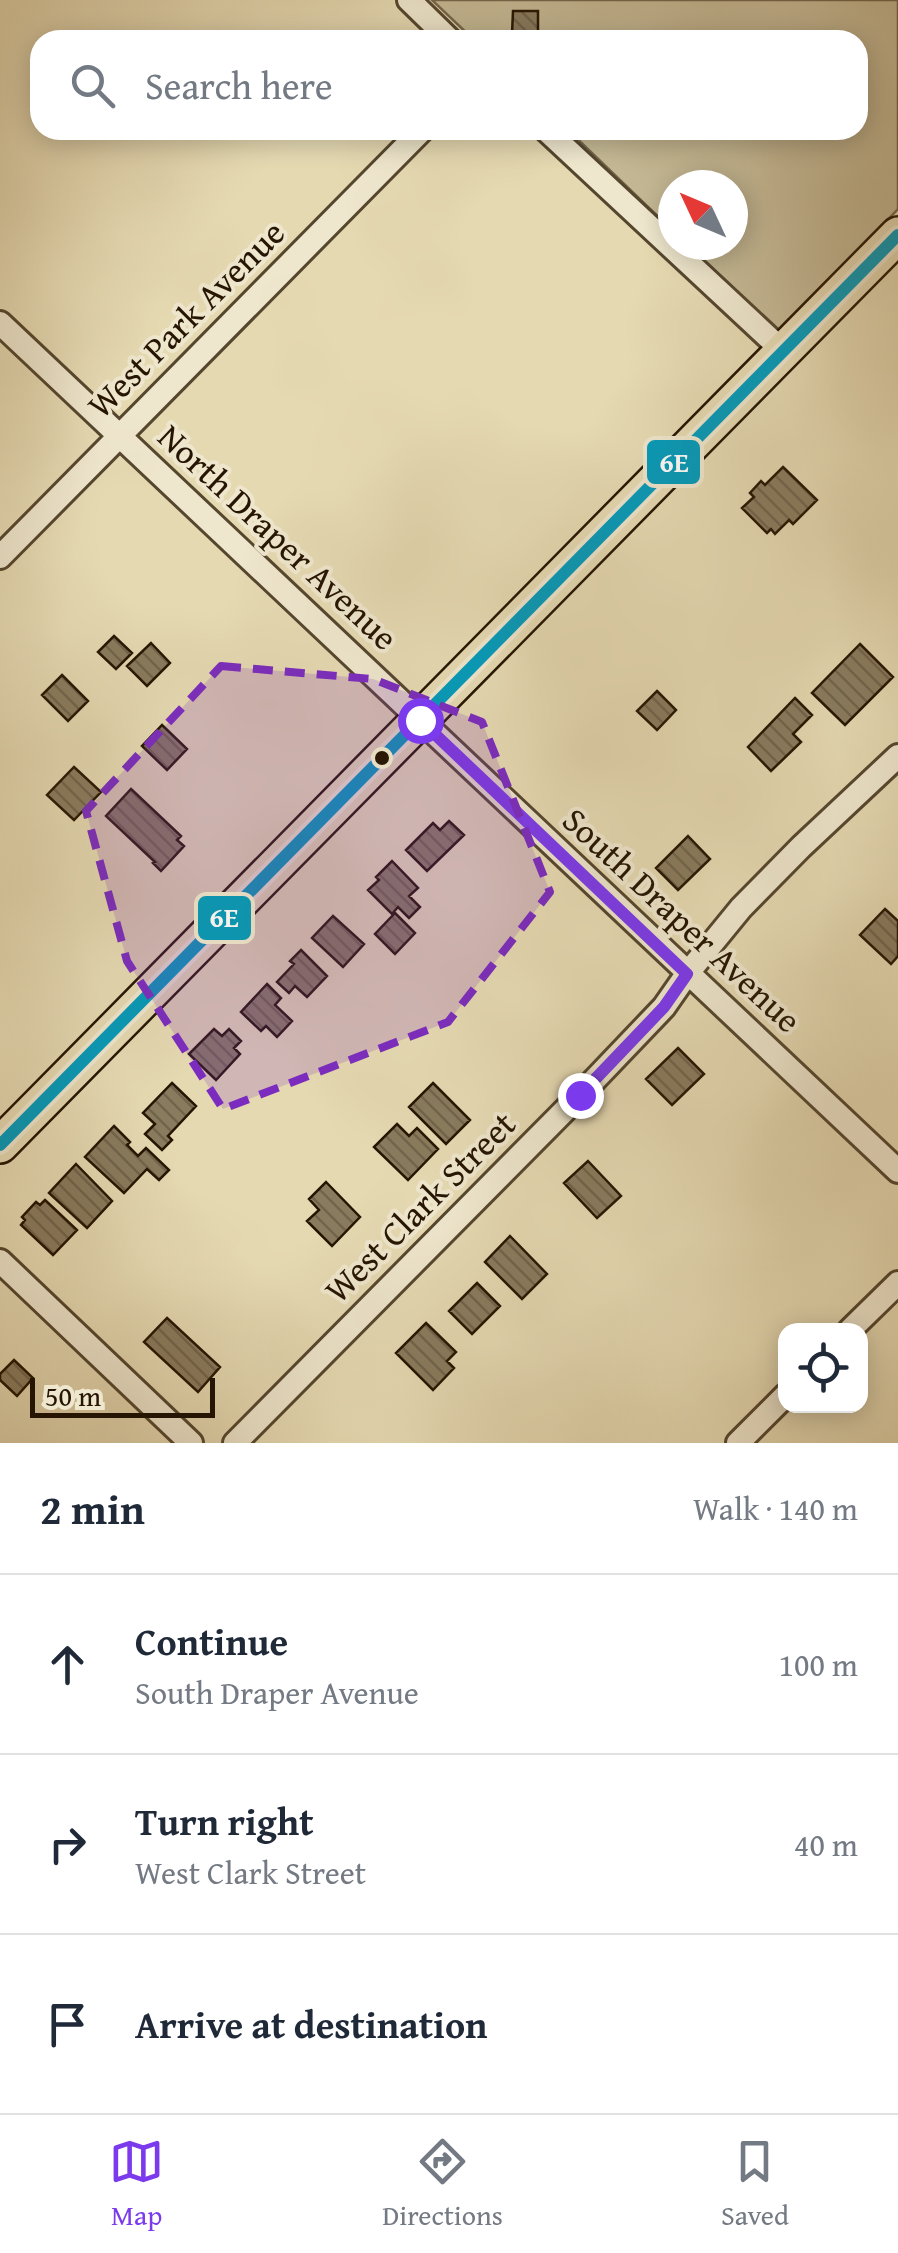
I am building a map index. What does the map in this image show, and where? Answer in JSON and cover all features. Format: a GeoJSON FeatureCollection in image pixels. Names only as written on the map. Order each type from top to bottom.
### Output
{"type":"FeatureCollection","features":[{"type":"Feature","properties":{"kind":"main road"},"geometry":{"type":"LineString","coordinates":[[0,1145],[898,235]]}},
{"type":"Feature","properties":{"kind":"street"},"geometry":{"type":"LineString","coordinates":[[409,0],[440,30]]}},
{"type":"Feature","properties":{"kind":"street","name":"West Park Avenue"},"geometry":{"type":"LineString","coordinates":[[0,557],[412,140]]}},
{"type":"Feature","properties":{"kind":"street"},"geometry":{"type":"LineString","coordinates":[[557,140],[783,351]]}},
{"type":"Feature","properties":{"kind":"street","name":"North Draper Avenue"},"geometry":{"type":"LineString","coordinates":[[0,323],[420,720]]}},
{"type":"Feature","properties":{"kind":"street","name":"South Draper Avenue"},"geometry":{"type":"LineString","coordinates":[[420,720],[898,1171]]}},
{"type":"Feature","properties":{"kind":"street","name":"West Clark Street"},"geometry":{"type":"LineString","coordinates":[[234,1443],[664,1007],[741,908],[898,756]]}},
{"type":"Feature","properties":{"kind":"street"},"geometry":{"type":"LineString","coordinates":[[0,1261],[191,1443]]}},
{"type":"Feature","properties":{"kind":"street"},"geometry":{"type":"LineString","coordinates":[[857,1323],[898,1283]]}},
{"type":"Feature","properties":{"kind":"street"},"geometry":{"type":"LineString","coordinates":[[752,1438],[778,1405]]}},
{"type":"Feature","properties":{"kind":"highlighted area"},"geometry":{"type":"Polygon","coordinates":[[[221,666],[373,679],[482,722],[550,892],[448,1022],[223,1109],[127,961],[86,811],[221,666]]]}},
{"type":"Feature","properties":{"kind":"shaded area"},"geometry":{"type":"Polygon","coordinates":[[[432,0],[898,0],[898,209],[779,333],[704,260],[748,260],[748,170],[658,170],[658,217],[578,140],[868,140],[868,30],[464,30],[432,0]]]}},
{"type":"Feature","properties":{"kind":"building"},"geometry":{"type":"Polygon","coordinates":[[[513,11],[538,11],[538,30],[512,30],[513,11]]]}},
{"type":"Feature","properties":{"kind":"building"},"geometry":{"type":"Polygon","coordinates":[[[783,467],[817,500],[793,524],[789,520],[775,534],[771,529],[767,533],[742,508],[754,497],[750,493],[761,481],[765,485],[783,467]]]}},
{"type":"Feature","properties":{"kind":"building"},"geometry":{"type":"Polygon","coordinates":[[[114,636],[132,653],[116,669],[98,652],[114,636]]]}},
{"type":"Feature","properties":{"kind":"building"},"geometry":{"type":"Polygon","coordinates":[[[151,643],[170,663],[147,686],[127,666],[151,643]]]}},
{"type":"Feature","properties":{"kind":"building"},"geometry":{"type":"Polygon","coordinates":[[[860,644],[893,677],[845,725],[812,693],[860,644]]]}},
{"type":"Feature","properties":{"kind":"building"},"geometry":{"type":"Polygon","coordinates":[[[62,675],[88,701],[68,721],[42,695],[62,675]]]}},
{"type":"Feature","properties":{"kind":"building"},"geometry":{"type":"Polygon","coordinates":[[[657,691],[676,710],[657,730],[637,711],[657,691]]]}},
{"type":"Feature","properties":{"kind":"building"},"geometry":{"type":"Polygon","coordinates":[[[795,698],[812,715],[793,734],[801,742],[771,771],[748,747],[795,698]]]}},
{"type":"Feature","properties":{"kind":"building"},"geometry":{"type":"Polygon","coordinates":[[[162,725],[187,749],[167,770],[142,746],[162,725]]]}},
{"type":"Feature","properties":{"kind":"building"},"geometry":{"type":"Polygon","coordinates":[[[74,767],[101,792],[74,820],[47,795],[74,767]]]}},
{"type":"Feature","properties":{"kind":"building"},"geometry":{"type":"Polygon","coordinates":[[[131,789],[181,836],[177,840],[184,846],[161,871],[106,816],[131,789]]]}},
{"type":"Feature","properties":{"kind":"building"},"geometry":{"type":"Polygon","coordinates":[[[449,821],[464,835],[427,871],[406,850],[433,823],[440,830],[449,821]]]}},
{"type":"Feature","properties":{"kind":"building"},"geometry":{"type":"Polygon","coordinates":[[[688,836],[710,859],[678,890],[656,868],[688,836]]]}},
{"type":"Feature","properties":{"kind":"building"},"geometry":{"type":"Polygon","coordinates":[[[392,861],[418,888],[409,896],[420,907],[409,918],[398,907],[392,914],[368,890],[392,861]]]}},
{"type":"Feature","properties":{"kind":"building"},"geometry":{"type":"Polygon","coordinates":[[[885,909],[898,921],[898,956],[891,964],[860,935],[885,909]]]}},
{"type":"Feature","properties":{"kind":"building"},"geometry":{"type":"Polygon","coordinates":[[[395,913],[415,933],[395,954],[375,934],[395,913]]]}},
{"type":"Feature","properties":{"kind":"building"},"geometry":{"type":"Polygon","coordinates":[[[333,916],[364,944],[343,967],[312,938],[333,916]]]}},
{"type":"Feature","properties":{"kind":"building"},"geometry":{"type":"Polygon","coordinates":[[[301,950],[327,976],[307,997],[295,986],[289,993],[277,982],[301,950]]]}},
{"type":"Feature","properties":{"kind":"building"},"geometry":{"type":"Polygon","coordinates":[[[267,984],[281,998],[275,1005],[292,1021],[277,1037],[266,1026],[261,1031],[241,1012],[267,984]]]}},
{"type":"Feature","properties":{"kind":"building"},"geometry":{"type":"Polygon","coordinates":[[[214,1029],[222,1036],[229,1029],[241,1041],[234,1048],[240,1054],[216,1080],[189,1054],[214,1029]]]}},
{"type":"Feature","properties":{"kind":"building"},"geometry":{"type":"Polygon","coordinates":[[[678,1048],[704,1074],[672,1105],[646,1079],[678,1048]]]}},
{"type":"Feature","properties":{"kind":"building"},"geometry":{"type":"Polygon","coordinates":[[[172,1083],[196,1106],[168,1136],[172,1140],[162,1150],[145,1134],[155,1124],[143,1113],[172,1083]]]}},
{"type":"Feature","properties":{"kind":"building"},"geometry":{"type":"Polygon","coordinates":[[[433,1083],[470,1120],[446,1144],[409,1107],[433,1083]]]}},
{"type":"Feature","properties":{"kind":"building"},"geometry":{"type":"Polygon","coordinates":[[[397,1124],[409,1136],[417,1128],[438,1149],[408,1180],[374,1147],[397,1124]]]}},
{"type":"Feature","properties":{"kind":"building"},"geometry":{"type":"Polygon","coordinates":[[[114,1126],[138,1156],[146,1148],[169,1170],[159,1180],[147,1169],[124,1193],[85,1157],[114,1126]]]}},
{"type":"Feature","properties":{"kind":"building"},"geometry":{"type":"Polygon","coordinates":[[[588,1161],[621,1196],[597,1218],[564,1183],[588,1161]]]}},
{"type":"Feature","properties":{"kind":"building"},"geometry":{"type":"Polygon","coordinates":[[[76,1164],[112,1201],[87,1228],[49,1193],[76,1164]]]}},
{"type":"Feature","properties":{"kind":"building"},"geometry":{"type":"Polygon","coordinates":[[[326,1182],[360,1217],[332,1246],[307,1221],[319,1210],[309,1199],[326,1182]]]}},
{"type":"Feature","properties":{"kind":"building"},"geometry":{"type":"Polygon","coordinates":[[[45,1200],[77,1230],[53,1255],[21,1225],[25,1220],[22,1217],[36,1202],[40,1205],[45,1200]]]}},
{"type":"Feature","properties":{"kind":"building"},"geometry":{"type":"Polygon","coordinates":[[[510,1236],[547,1274],[522,1299],[485,1262],[510,1236]]]}},
{"type":"Feature","properties":{"kind":"building"},"geometry":{"type":"Polygon","coordinates":[[[477,1283],[500,1306],[472,1334],[449,1311],[477,1283]]]}},
{"type":"Feature","properties":{"kind":"building"},"geometry":{"type":"Polygon","coordinates":[[[167,1318],[220,1367],[198,1392],[144,1342],[167,1318]]]}},
{"type":"Feature","properties":{"kind":"building"},"geometry":{"type":"Polygon","coordinates":[[[426,1323],[456,1352],[447,1361],[454,1368],[433,1390],[396,1353],[426,1323]]]}},
{"type":"Feature","properties":{"kind":"building"},"geometry":{"type":"Polygon","coordinates":[[[14,1360],[33,1378],[17,1396],[0,1380],[0,1374],[14,1360]]]}},
{"type":"Feature","properties":{"kind":"transit line","name":"6E"},"geometry":{"type":"LineString","coordinates":[[0,1145],[898,235]]}},
{"type":"Feature","properties":{"kind":"route"},"geometry":{"type":"LineString","coordinates":[[420,720],[687,974],[664,1007],[580,1095]]}}]}
